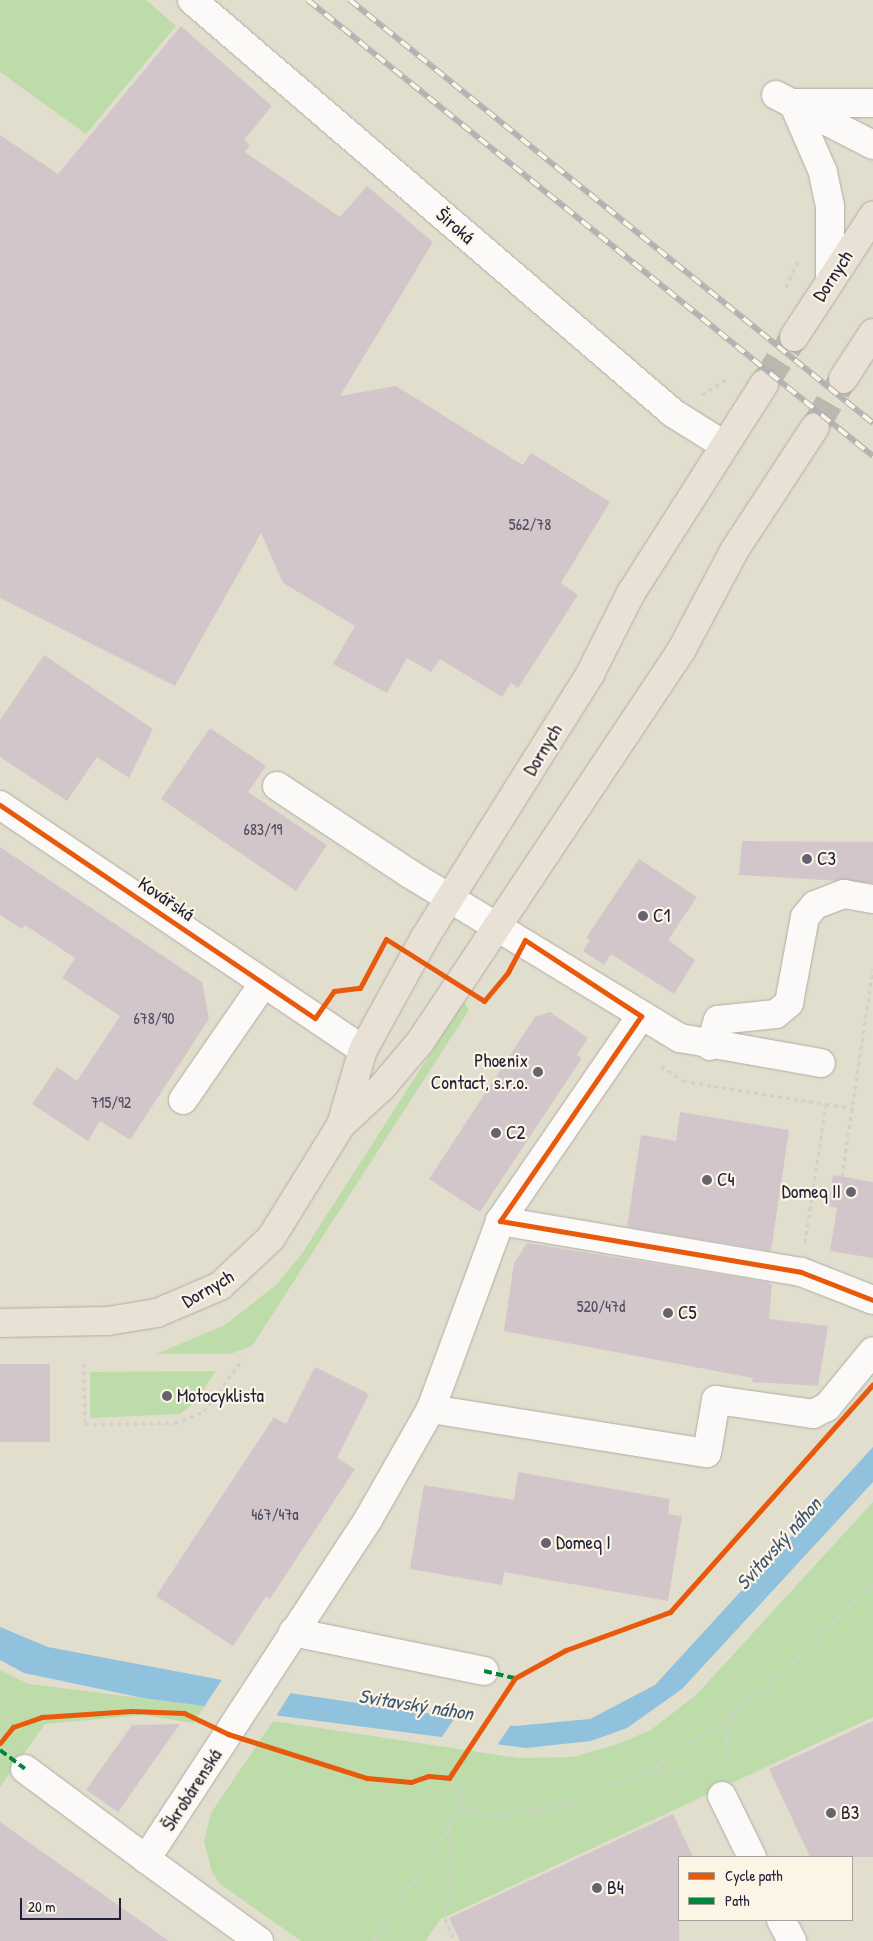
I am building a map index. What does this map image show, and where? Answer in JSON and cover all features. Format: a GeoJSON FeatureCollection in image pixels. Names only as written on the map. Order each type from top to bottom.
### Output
{"type":"FeatureCollection","features":[{"type":"Feature","properties":{"kind":"main road","name":"Dornych"},"geometry":{"type":"LineString","coordinates":[[794,337],[873,216]]}},
{"type":"Feature","properties":{"kind":"main road"},"geometry":{"type":"LineString","coordinates":[[843,379],[873,333]]}},
{"type":"Feature","properties":{"kind":"main road","name":"Dornych"},"geometry":{"type":"LineString","coordinates":[[341,1125],[363,1050],[451,898],[724,445],[764,384]]}},
{"type":"Feature","properties":{"kind":"main road","name":"Dornych"},"geometry":{"type":"LineString","coordinates":[[0,1322],[137,1318],[173,1308],[220,1286],[271,1238],[341,1125],[382,1087],[420,1042],[682,649],[734,551],[814,428]]}},
{"type":"Feature","properties":{"kind":"street","name":"Široká"},"geometry":{"type":"LineString","coordinates":[[192,0],[673,413],[724,445]]}},
{"type":"Feature","properties":{"kind":"street"},"geometry":{"type":"LineString","coordinates":[[784,99],[873,103]]}},
{"type":"Feature","properties":{"kind":"street"},"geometry":{"type":"LineString","coordinates":[[784,99],[873,145]]}},
{"type":"Feature","properties":{"kind":"street"},"geometry":{"type":"LineString","coordinates":[[784,99],[823,172],[830,206],[830,281]]}},
{"type":"Feature","properties":{"kind":"street"},"geometry":{"type":"LineString","coordinates":[[277,786],[451,898],[641,1016],[680,1038],[710,1046],[821,1063]]}},
{"type":"Feature","properties":{"kind":"street","name":"Kovářská"},"geometry":{"type":"LineString","coordinates":[[0,805],[262,984],[363,1050]]}},
{"type":"Feature","properties":{"kind":"street"},"geometry":{"type":"LineString","coordinates":[[710,1046],[718,1020],[776,1014],[790,1003],[805,917],[815,905],[844,894],[873,899]]}},
{"type":"Feature","properties":{"kind":"street"},"geometry":{"type":"LineString","coordinates":[[183,1100],[262,984]]}},
{"type":"Feature","properties":{"kind":"street","name":"Škrobárenská"},"geometry":{"type":"LineString","coordinates":[[146,1859],[273,1662],[369,1518],[430,1409],[500,1221],[641,1016]]}},
{"type":"Feature","properties":{"kind":"street"},"geometry":{"type":"LineString","coordinates":[[500,1221],[801,1272],[873,1300]]}},
{"type":"Feature","properties":{"kind":"street"},"geometry":{"type":"LineString","coordinates":[[430,1409],[708,1453],[716,1400],[813,1414],[827,1407],[873,1351]]}},
{"type":"Feature","properties":{"kind":"street"},"geometry":{"type":"LineString","coordinates":[[293,1632],[484,1671]]}},
{"type":"Feature","properties":{"kind":"street"},"geometry":{"type":"LineString","coordinates":[[25,1768],[259,1941]]}},
{"type":"Feature","properties":{"kind":"street"},"geometry":{"type":"LineString","coordinates":[[722,1796],[752,1856]]}},
{"type":"Feature","properties":{"kind":"street"},"geometry":{"type":"LineString","coordinates":[[782,1921],[792,1941]]}},
{"type":"Feature","properties":{"kind":"path"},"geometry":{"type":"LineString","coordinates":[[842,1176],[873,969]]}},
{"type":"Feature","properties":{"kind":"path"},"geometry":{"type":"LineString","coordinates":[[623,1040],[683,1081],[852,1108]]}},
{"type":"Feature","properties":{"kind":"path"},"geometry":{"type":"LineString","coordinates":[[801,1272],[826,1104]]}},
{"type":"Feature","properties":{"kind":"path"},"geometry":{"type":"LineString","coordinates":[[84,1363],[85,1424],[175,1424],[209,1406],[242,1360]]}},
{"type":"Feature","properties":{"kind":"path"},"geometry":{"type":"LineString","coordinates":[[461,1808],[489,1814],[534,1811],[574,1802],[655,1766],[732,1716],[815,1642],[873,1582]]}},
{"type":"Feature","properties":{"kind":"path"},"geometry":{"type":"LineString","coordinates":[[655,1766],[692,1776],[707,1798],[722,1796],[730,1782],[725,1753],[732,1716]]}},
{"type":"Feature","properties":{"kind":"path"},"geometry":{"type":"LineString","coordinates":[[448,1778],[452,1772]]}},
{"type":"Feature","properties":{"kind":"path"},"geometry":{"type":"LineString","coordinates":[[374,1941],[461,1808],[459,1792],[448,1778],[442,1777]]}},
{"type":"Feature","properties":{"kind":"path"},"geometry":{"type":"LineString","coordinates":[[448,1830],[453,1854],[445,1920],[455,1941]]}},
{"type":"Feature","properties":{"kind":"green space"},"geometry":{"type":"Polygon","coordinates":[[[0,0],[146,0],[176,26],[86,134],[0,72],[0,0]]]}},
{"type":"Feature","properties":{"kind":"green space"},"geometry":{"type":"Polygon","coordinates":[[[464,1001],[469,1010],[252,1346],[230,1354],[156,1354],[225,1325],[276,1285],[301,1255],[464,1001]]]}},
{"type":"Feature","properties":{"kind":"green space"},"geometry":{"type":"Polygon","coordinates":[[[216,1371],[195,1402],[180,1414],[90,1418],[90,1372],[216,1371]]]}},
{"type":"Feature","properties":{"kind":"green space"},"geometry":{"type":"Polygon","coordinates":[[[873,1502],[873,1717],[441,1919],[425,1941],[301,1941],[220,1884],[212,1872],[204,1841],[211,1813],[273,1721],[519,1758],[573,1757],[615,1745],[651,1730],[697,1694],[873,1502]]]}},
{"type":"Feature","properties":{"kind":"green space"},"geometry":{"type":"Polygon","coordinates":[[[0,1670],[29,1684],[205,1706],[193,1723],[143,1715],[45,1724],[0,1787],[0,1670]]]}},
{"type":"Feature","properties":{"kind":"water"},"geometry":{"type":"Polygon","coordinates":[[[873,1447],[873,1482],[682,1689],[627,1728],[591,1741],[526,1748],[143,1698],[24,1673],[0,1660],[0,1627],[48,1647],[296,1694],[515,1726],[590,1719],[655,1685],[873,1447]]]}},
{"type":"Feature","properties":{"kind":"pier"},"geometry":{"type":"Polygon","coordinates":[[[223,1678],[292,1691],[276,1716],[204,1707],[223,1678]]]}},
{"type":"Feature","properties":{"kind":"pier"},"geometry":{"type":"Polygon","coordinates":[[[456,1716],[512,1723],[496,1747],[440,1740],[456,1716]]]}},
{"type":"Feature","properties":{"kind":"building"},"geometry":{"type":"Polygon","coordinates":[[[181,26],[272,106],[244,140],[250,145],[245,152],[340,217],[367,186],[433,242],[340,396],[396,386],[523,465],[531,453],[610,502],[561,583],[578,595],[518,688],[511,683],[502,697],[440,659],[431,672],[407,658],[387,693],[333,664],[355,626],[283,583],[261,533],[175,686],[0,598],[0,135],[58,174],[181,26]]]}},
{"type":"Feature","properties":{"kind":"building"},"geometry":{"type":"Polygon","coordinates":[[[44,655],[153,729],[129,778],[97,757],[67,801],[0,757],[0,720],[44,655]]]}},
{"type":"Feature","properties":{"kind":"building"},"geometry":{"type":"Polygon","coordinates":[[[210,728],[266,766],[248,792],[327,845],[296,891],[161,799],[210,728]]]}},
{"type":"Feature","properties":{"kind":"building","name":"C3"},"geometry":{"type":"Polygon","coordinates":[[[742,841],[873,842],[873,883],[739,875],[742,841]]]}},
{"type":"Feature","properties":{"kind":"building"},"geometry":{"type":"Polygon","coordinates":[[[0,847],[202,982],[209,1019],[130,1140],[100,1121],[88,1141],[32,1104],[57,1067],[77,1081],[120,1016],[62,978],[75,958],[25,925],[22,929],[0,915],[0,847]]]}},
{"type":"Feature","properties":{"kind":"building","name":"C1"},"geometry":{"type":"Polygon","coordinates":[[[639,859],[697,897],[668,940],[695,960],[674,994],[611,954],[604,965],[583,951],[590,940],[586,938],[639,859]]]}},
{"type":"Feature","properties":{"kind":"building","name":"C2"},"geometry":{"type":"Polygon","coordinates":[[[550,1012],[588,1038],[577,1055],[582,1058],[480,1212],[429,1179],[535,1017],[550,1012]]]}},
{"type":"Feature","properties":{"kind":"building","name":"C4"},"geometry":{"type":"Polygon","coordinates":[[[680,1112],[789,1130],[771,1251],[627,1227],[641,1135],[676,1141],[680,1112]]]}},
{"type":"Feature","properties":{"kind":"building","name":"Domeq II"},"geometry":{"type":"Polygon","coordinates":[[[833,1175],[873,1182],[873,1258],[830,1251],[837,1208],[828,1206],[833,1175]]]}},
{"type":"Feature","properties":{"kind":"building","name":"C5"},"geometry":{"type":"Polygon","coordinates":[[[527,1243],[767,1282],[772,1285],[769,1319],[828,1326],[818,1386],[752,1382],[753,1378],[504,1331],[514,1263],[527,1243]]]}},
{"type":"Feature","properties":{"kind":"building"},"geometry":{"type":"Polygon","coordinates":[[[0,1364],[50,1364],[50,1442],[0,1442],[0,1364]]]}},
{"type":"Feature","properties":{"kind":"building"},"geometry":{"type":"Polygon","coordinates":[[[315,1367],[369,1394],[337,1458],[355,1469],[270,1599],[266,1596],[233,1646],[156,1596],[274,1417],[286,1424],[315,1367]]]}},
{"type":"Feature","properties":{"kind":"building","name":"Domeq I"},"geometry":{"type":"Polygon","coordinates":[[[518,1472],[670,1499],[668,1514],[682,1516],[668,1601],[504,1572],[502,1585],[410,1569],[424,1485],[514,1500],[518,1472]]]}},
{"type":"Feature","properties":{"kind":"building","name":"B3"},"geometry":{"type":"Polygon","coordinates":[[[873,1721],[873,1857],[810,1856],[769,1769],[873,1721]]]}},
{"type":"Feature","properties":{"kind":"building"},"geometry":{"type":"Polygon","coordinates":[[[180,1724],[118,1812],[86,1790],[132,1725],[180,1724]]]}},
{"type":"Feature","properties":{"kind":"building","name":"B4"},"geometry":{"type":"Polygon","coordinates":[[[673,1814],[693,1856],[678,1856],[679,1941],[460,1941],[449,1918],[673,1814]]]}},
{"type":"Feature","properties":{"kind":"building"},"geometry":{"type":"Polygon","coordinates":[[[0,1822],[169,1941],[0,1941],[0,1822]]]}},
{"type":"Feature","properties":{"kind":"tunnel"},"geometry":{"type":"LineString","coordinates":[[764,384],[794,337]]}},
{"type":"Feature","properties":{"kind":"tunnel"},"geometry":{"type":"LineString","coordinates":[[815,427],[843,379]]}},
{"type":"Feature","properties":{"kind":"railway"},"geometry":{"type":"LineString","coordinates":[[308,0],[873,456]]}},
{"type":"Feature","properties":{"kind":"railway"},"geometry":{"type":"LineString","coordinates":[[350,0],[873,423]]}},
{"type":"Feature","properties":{"kind":"marked path"},"geometry":{"type":"LineString","coordinates":[[484,1671],[515,1678]]}},
{"type":"Feature","properties":{"kind":"marked path"},"geometry":{"type":"LineString","coordinates":[[0,1750],[25,1769]]}},
{"type":"Feature","properties":{"kind":"cycle path"},"geometry":{"type":"LineString","coordinates":[[0,805],[315,1018],[334,991],[360,988],[386,939],[484,1001],[508,972],[525,940],[641,1016],[500,1221],[801,1272],[873,1300]]}},
{"type":"Feature","properties":{"kind":"cycle path"},"geometry":{"type":"LineString","coordinates":[[0,1743],[13,1727],[42,1717],[132,1711],[184,1713],[228,1734],[367,1778],[411,1782],[428,1776],[449,1778],[515,1678],[566,1650],[670,1612],[873,1384]]}},
{"type":"Feature","properties":{"kind":"place","name":"C3"},"geometry":{"type":"Point","coordinates":[807,859]}},
{"type":"Feature","properties":{"kind":"place","name":"C1"},"geometry":{"type":"Point","coordinates":[643,916]}},
{"type":"Feature","properties":{"kind":"place","name":"Phoenix Contact, s.r.o."},"geometry":{"type":"Point","coordinates":[538,1072]}},
{"type":"Feature","properties":{"kind":"place","name":"C2"},"geometry":{"type":"Point","coordinates":[496,1133]}},
{"type":"Feature","properties":{"kind":"place","name":"C4"},"geometry":{"type":"Point","coordinates":[707,1180]}},
{"type":"Feature","properties":{"kind":"place","name":"Domeq II"},"geometry":{"type":"Point","coordinates":[851,1192]}},
{"type":"Feature","properties":{"kind":"place","name":"C5"},"geometry":{"type":"Point","coordinates":[668,1313]}},
{"type":"Feature","properties":{"kind":"place","name":"Motocyklista"},"geometry":{"type":"Point","coordinates":[167,1396]}},
{"type":"Feature","properties":{"kind":"place","name":"Domeq I"},"geometry":{"type":"Point","coordinates":[546,1543]}},
{"type":"Feature","properties":{"kind":"place","name":"B3"},"geometry":{"type":"Point","coordinates":[831,1813]}},
{"type":"Feature","properties":{"kind":"place","name":"B4"},"geometry":{"type":"Point","coordinates":[597,1888]}},
{"type":"Feature","properties":{"kind":"water label","name":"Svitavský náhon"},"geometry":{"type":"Point","coordinates":[778,1543]}},
{"type":"Feature","properties":{"kind":"water label","name":"Svitavský náhon"},"geometry":{"type":"Point","coordinates":[416,1704]}}]}
